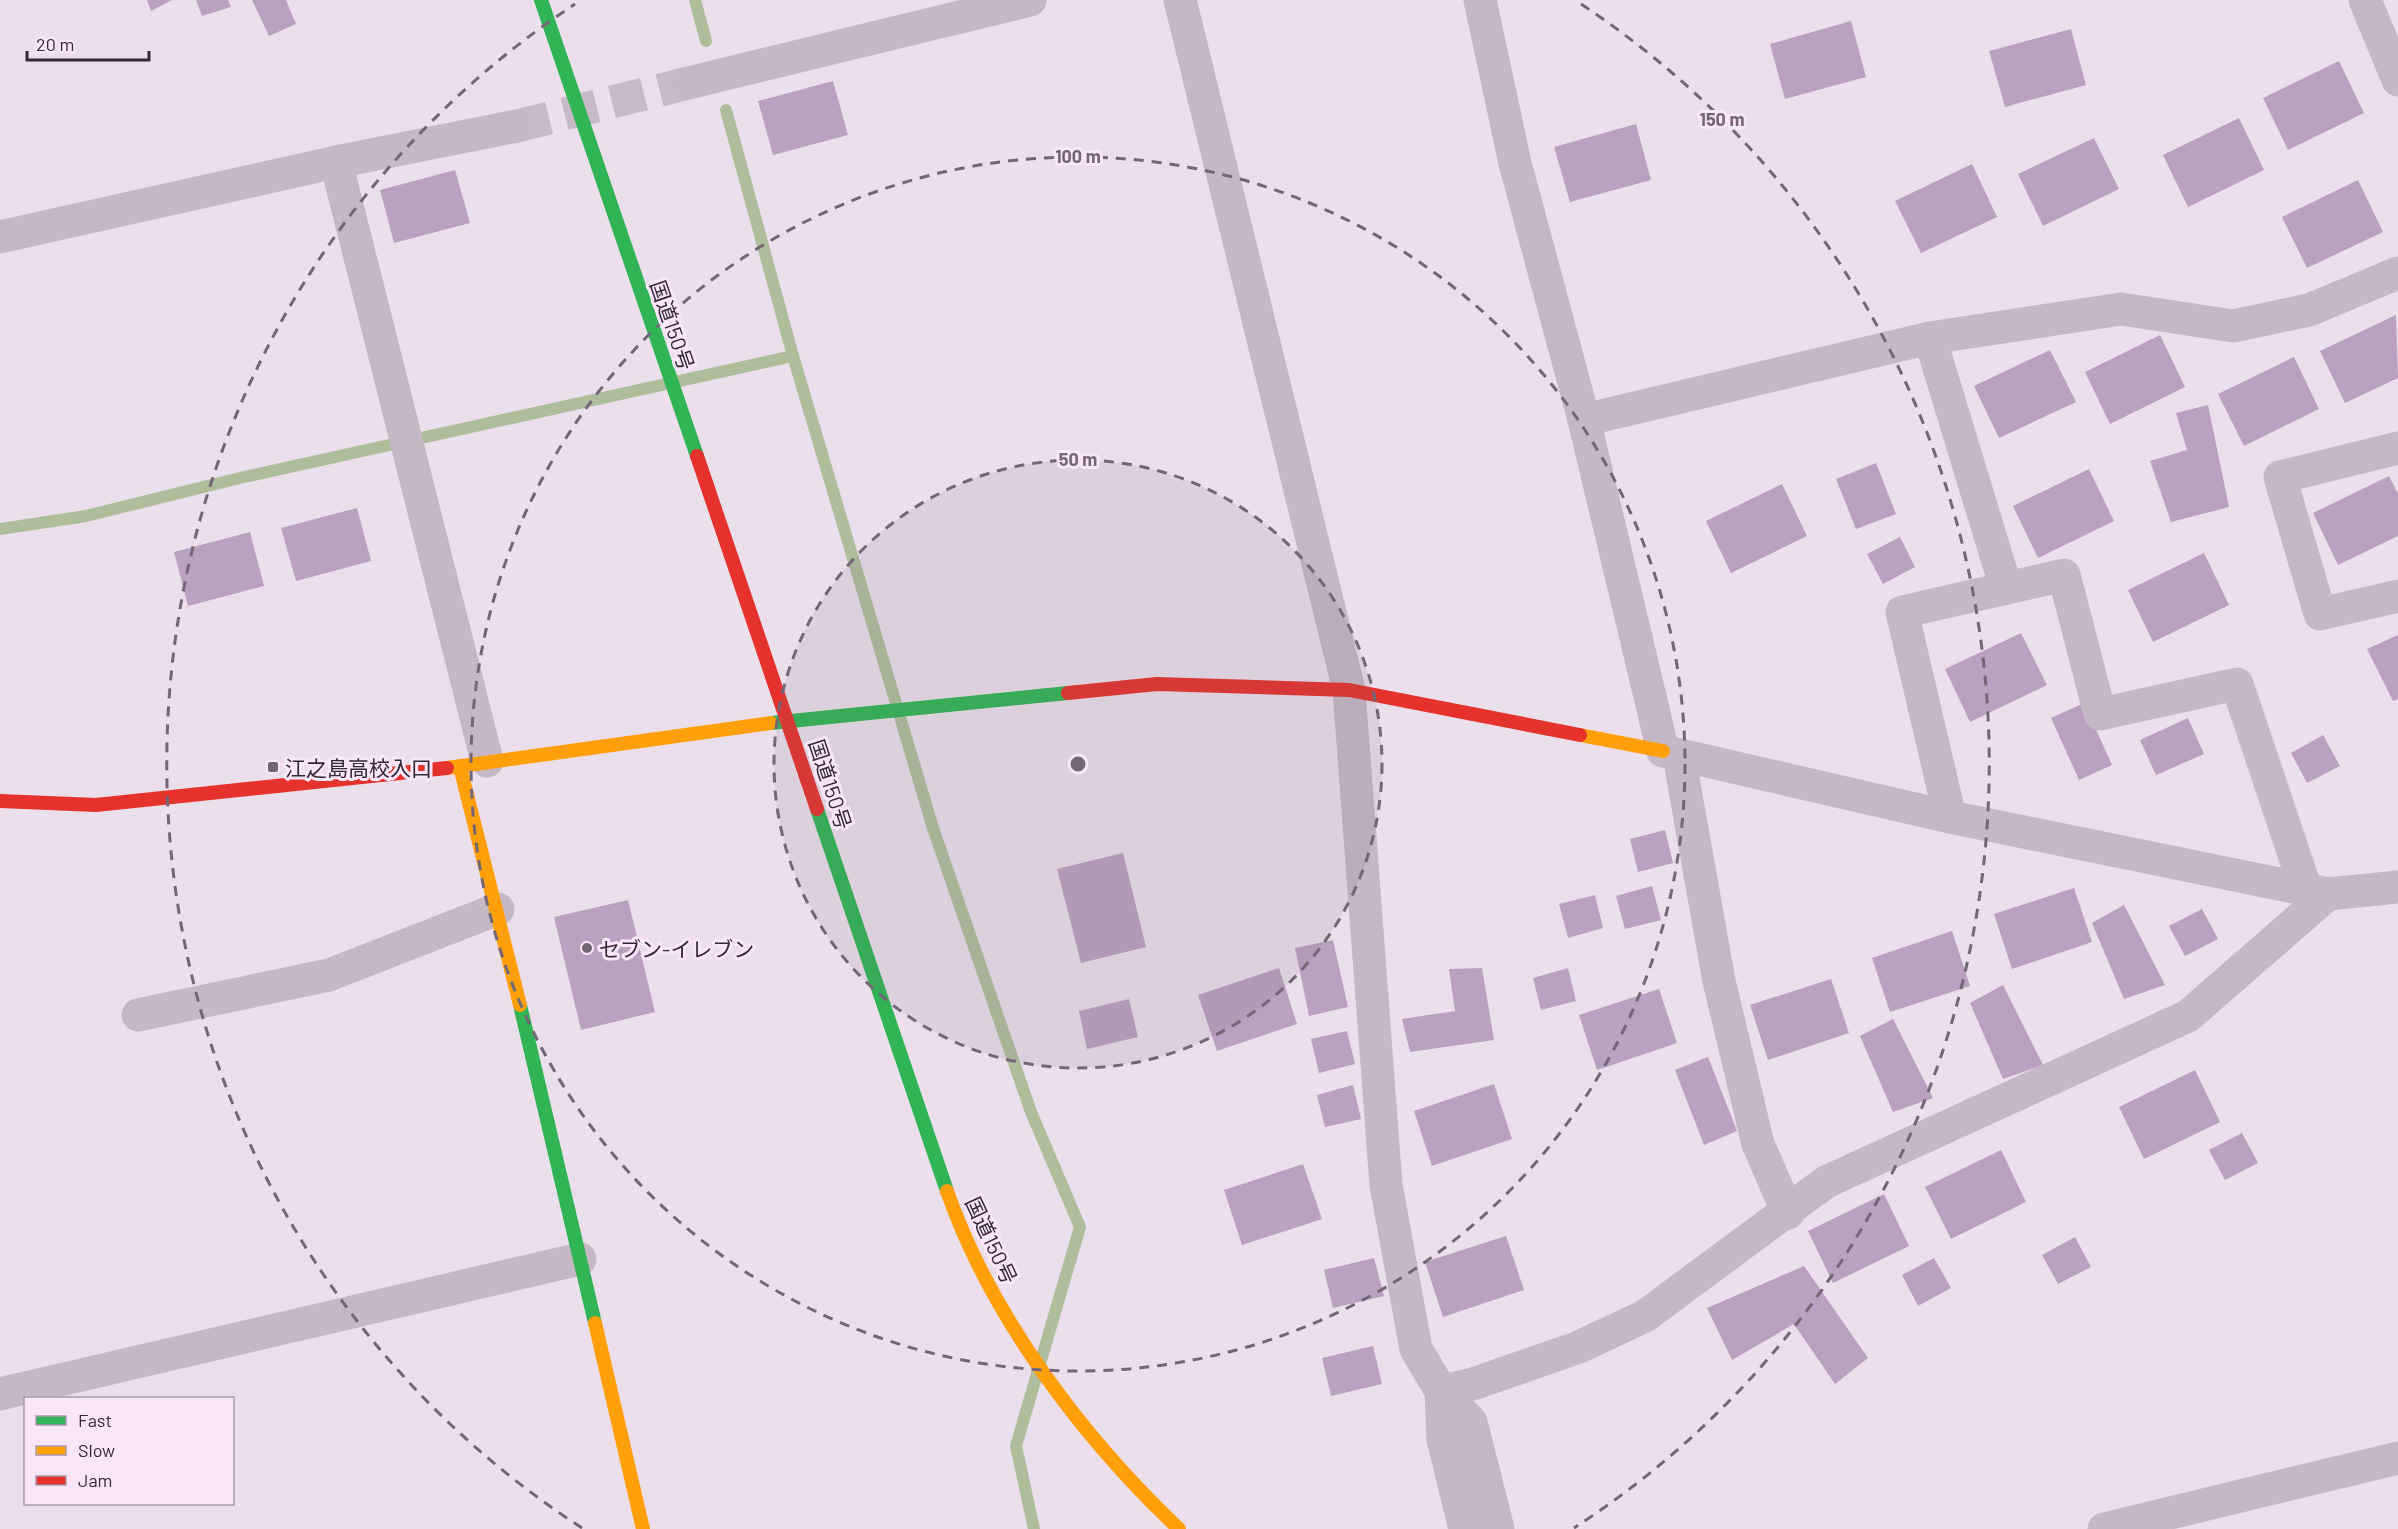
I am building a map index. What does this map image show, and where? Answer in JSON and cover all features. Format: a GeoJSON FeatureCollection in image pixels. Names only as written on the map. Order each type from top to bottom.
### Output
{"type":"FeatureCollection","features":[{"type":"Feature","properties":{"kind":"main road","name":"国道150号"},"geometry":{"type":"LineString","coordinates":[[541,0],[753,627],[788,721],[957,1219],[1006,1317],[1069,1406],[1136,1488],[1179,1529]]}},
{"type":"Feature","properties":{"kind":"main road"},"geometry":{"type":"LineString","coordinates":[[0,801],[96,805],[473,764],[788,721],[1157,684],[1349,690],[1671,753]]}},
{"type":"Feature","properties":{"kind":"main road"},"geometry":{"type":"LineString","coordinates":[[473,764],[498,909],[643,1529]]}},
{"type":"Feature","properties":{"kind":"street"},"geometry":{"type":"LineString","coordinates":[[688,83],[1030,0]]}},
{"type":"Feature","properties":{"kind":"street"},"geometry":{"type":"LineString","coordinates":[[1180,0],[1349,690],[1386,1185],[1416,1348],[1441,1392],[1471,1422],[1498,1529]]}},
{"type":"Feature","properties":{"kind":"street"},"geometry":{"type":"LineString","coordinates":[[1480,0],[1515,163],[1671,753],[1719,981],[1755,1132],[1788,1213]]}},
{"type":"Feature","properties":{"kind":"street"},"geometry":{"type":"LineString","coordinates":[[2365,0],[2398,80]]}},
{"type":"Feature","properties":{"kind":"street"},"geometry":{"type":"LineString","coordinates":[[0,237],[336,162],[518,126]]}},
{"type":"Feature","properties":{"kind":"street"},"geometry":{"type":"LineString","coordinates":[[336,162],[473,764]]}},
{"type":"Feature","properties":{"kind":"street"},"geometry":{"type":"LineString","coordinates":[[1584,420],[1930,338],[2121,309],[2233,326],[2309,310],[2398,273]]}},
{"type":"Feature","properties":{"kind":"street"},"geometry":{"type":"LineString","coordinates":[[1930,338],[2006,588]]}},
{"type":"Feature","properties":{"kind":"street"},"geometry":{"type":"LineString","coordinates":[[2398,448],[2280,477],[2320,614],[2398,596]]}},
{"type":"Feature","properties":{"kind":"street"},"geometry":{"type":"LineString","coordinates":[[1950,817],[1902,612],[2064,575],[2100,714],[2236,684],[2317,892]]}},
{"type":"Feature","properties":{"kind":"street"},"geometry":{"type":"LineString","coordinates":[[1671,753],[1950,817],[2317,892],[2398,887]]}},
{"type":"Feature","properties":{"kind":"street"},"geometry":{"type":"LineString","coordinates":[[1441,1392],[1473,1384],[1579,1347],[1645,1316],[1788,1213],[1826,1182],[2188,1016],[2317,892]]}},
{"type":"Feature","properties":{"kind":"street"},"geometry":{"type":"LineString","coordinates":[[138,1015],[329,975],[498,909]]}},
{"type":"Feature","properties":{"kind":"street"},"geometry":{"type":"LineString","coordinates":[[0,1394],[580,1259]]}},
{"type":"Feature","properties":{"kind":"street"},"geometry":{"type":"LineString","coordinates":[[1441,1392],[1443,1439],[1465,1529]]}},
{"type":"Feature","properties":{"kind":"street"},"geometry":{"type":"LineString","coordinates":[[2104,1529],[2398,1458]]}},
{"type":"Feature","properties":{"kind":"building"},"geometry":{"type":"Polygon","coordinates":[[[147,0],[172,0],[151,11],[147,0]]]}},
{"type":"Feature","properties":{"kind":"building"},"geometry":{"type":"Polygon","coordinates":[[[196,0],[228,0],[231,7],[202,16],[196,0]]]}},
{"type":"Feature","properties":{"kind":"building"},"geometry":{"type":"Polygon","coordinates":[[[252,0],[286,0],[296,24],[269,36],[252,0]]]}},
{"type":"Feature","properties":{"kind":"building"},"geometry":{"type":"Polygon","coordinates":[[[1851,21],[1866,77],[1785,99],[1770,44],[1851,21]]]}},
{"type":"Feature","properties":{"kind":"building"},"geometry":{"type":"Polygon","coordinates":[[[2071,29],[2086,85],[2005,107],[1989,51],[2071,29]]]}},
{"type":"Feature","properties":{"kind":"building"},"geometry":{"type":"Polygon","coordinates":[[[2339,61],[2364,113],[2288,150],[2263,98],[2339,61]]]}},
{"type":"Feature","properties":{"kind":"building"},"geometry":{"type":"Polygon","coordinates":[[[833,81],[848,135],[773,155],[758,101],[833,81]]]}},
{"type":"Feature","properties":{"kind":"building"},"geometry":{"type":"Polygon","coordinates":[[[2239,118],[2264,170],[2188,207],[2163,155],[2239,118]]]}},
{"type":"Feature","properties":{"kind":"building"},"geometry":{"type":"Polygon","coordinates":[[[1636,124],[1651,180],[1570,202],[1554,147],[1636,124]]]}},
{"type":"Feature","properties":{"kind":"building"},"geometry":{"type":"Polygon","coordinates":[[[2094,138],[2119,189],[2043,226],[2018,174],[2094,138]]]}},
{"type":"Feature","properties":{"kind":"building"},"geometry":{"type":"Polygon","coordinates":[[[1972,164],[1997,217],[1921,253],[1895,201],[1972,164]]]}},
{"type":"Feature","properties":{"kind":"building"},"geometry":{"type":"Polygon","coordinates":[[[455,170],[470,223],[394,243],[380,190],[455,170]]]}},
{"type":"Feature","properties":{"kind":"building"},"geometry":{"type":"Polygon","coordinates":[[[2358,180],[2383,232],[2307,268],[2282,217],[2358,180]]]}},
{"type":"Feature","properties":{"kind":"building"},"geometry":{"type":"Polygon","coordinates":[[[2396,315],[2398,378],[2345,403],[2320,351],[2396,315]]]}},
{"type":"Feature","properties":{"kind":"building"},"geometry":{"type":"Polygon","coordinates":[[[2160,335],[2185,387],[2110,424],[2085,372],[2160,335]]]}},
{"type":"Feature","properties":{"kind":"building"},"geometry":{"type":"Polygon","coordinates":[[[2050,350],[2076,402],[1999,438],[1974,386],[2050,350]]]}},
{"type":"Feature","properties":{"kind":"building"},"geometry":{"type":"Polygon","coordinates":[[[2294,357],[2319,409],[2244,446],[2218,394],[2294,357]]]}},
{"type":"Feature","properties":{"kind":"building"},"geometry":{"type":"Polygon","coordinates":[[[2208,405],[2229,507],[2171,522],[2150,461],[2187,450],[2176,413],[2208,405]]]}},
{"type":"Feature","properties":{"kind":"building"},"geometry":{"type":"Polygon","coordinates":[[[1876,463],[1896,514],[1856,529],[1836,479],[1876,463]]]}},
{"type":"Feature","properties":{"kind":"building"},"geometry":{"type":"Polygon","coordinates":[[[2089,469],[2114,521],[2038,558],[2013,506],[2089,469]]]}},
{"type":"Feature","properties":{"kind":"building"},"geometry":{"type":"Polygon","coordinates":[[[2389,476],[2398,494],[2398,536],[2338,565],[2313,513],[2389,476]]]}},
{"type":"Feature","properties":{"kind":"building"},"geometry":{"type":"Polygon","coordinates":[[[1782,484],[1807,536],[1731,573],[1706,521],[1782,484]]]}},
{"type":"Feature","properties":{"kind":"building"},"geometry":{"type":"Polygon","coordinates":[[[357,508],[371,561],[296,581],[281,528],[357,508]]]}},
{"type":"Feature","properties":{"kind":"building"},"geometry":{"type":"Polygon","coordinates":[[[250,532],[264,586],[188,606],[174,552],[250,532]]]}},
{"type":"Feature","properties":{"kind":"building"},"geometry":{"type":"Polygon","coordinates":[[[1900,537],[1915,567],[1883,584],[1867,554],[1900,537]]]}},
{"type":"Feature","properties":{"kind":"building"},"geometry":{"type":"Polygon","coordinates":[[[2204,553],[2229,605],[2153,642],[2128,590],[2204,553]]]}},
{"type":"Feature","properties":{"kind":"building"},"geometry":{"type":"Polygon","coordinates":[[[2021,633],[2047,685],[1970,722],[1945,669],[2021,633]]]}},
{"type":"Feature","properties":{"kind":"building"},"geometry":{"type":"Polygon","coordinates":[[[2398,635],[2398,699],[2393,701],[2367,649],[2398,635]]]}},
{"type":"Feature","properties":{"kind":"building"},"geometry":{"type":"Polygon","coordinates":[[[2084,703],[2112,765],[2079,780],[2051,718],[2084,703]]]}},
{"type":"Feature","properties":{"kind":"building"},"geometry":{"type":"Polygon","coordinates":[[[2188,718],[2204,754],[2156,775],[2140,740],[2188,718]]]}},
{"type":"Feature","properties":{"kind":"building"},"geometry":{"type":"Polygon","coordinates":[[[2323,735],[2340,766],[2307,783],[2291,753],[2323,735]]]}},
{"type":"Feature","properties":{"kind":"building"},"geometry":{"type":"Polygon","coordinates":[[[1665,830],[1673,863],[1638,872],[1630,839],[1665,830]]]}},
{"type":"Feature","properties":{"kind":"building"},"geometry":{"type":"Polygon","coordinates":[[[1123,853],[1146,947],[1081,963],[1057,869],[1123,853]]]}},
{"type":"Feature","properties":{"kind":"building"},"geometry":{"type":"Polygon","coordinates":[[[1652,886],[1661,920],[1625,929],[1616,896],[1652,886]]]}},
{"type":"Feature","properties":{"kind":"building"},"geometry":{"type":"Polygon","coordinates":[[[2074,888],[2092,942],[2012,969],[1994,914],[2074,888]]]}},
{"type":"Feature","properties":{"kind":"building"},"geometry":{"type":"Polygon","coordinates":[[[1595,895],[1603,928],[1568,938],[1559,904],[1595,895]]]}},
{"type":"Feature","properties":{"kind":"building"},"geometry":{"type":"Polygon","coordinates":[[[628,900],[655,1012],[581,1030],[554,917],[628,900]]]}},
{"type":"Feature","properties":{"kind":"building"},"geometry":{"type":"Polygon","coordinates":[[[2124,905],[2165,985],[2124,999],[2092,923],[2124,905]]]}},
{"type":"Feature","properties":{"kind":"building"},"geometry":{"type":"Polygon","coordinates":[[[2202,909],[2218,939],[2185,956],[2169,926],[2202,909]]]}},
{"type":"Feature","properties":{"kind":"building"},"geometry":{"type":"Polygon","coordinates":[[[1952,931],[1970,986],[1890,1012],[1872,958],[1952,931]]]}},
{"type":"Feature","properties":{"kind":"building"},"geometry":{"type":"Polygon","coordinates":[[[1333,940],[1348,1007],[1309,1016],[1295,948],[1333,940]]]}},
{"type":"Feature","properties":{"kind":"building"},"geometry":{"type":"Polygon","coordinates":[[[1279,968],[1297,1024],[1217,1051],[1198,995],[1279,968]]]}},
{"type":"Feature","properties":{"kind":"building"},"geometry":{"type":"Polygon","coordinates":[[[1482,968],[1494,1040],[1410,1052],[1402,1019],[1455,1011],[1449,969],[1482,968]]]}},
{"type":"Feature","properties":{"kind":"building"},"geometry":{"type":"Polygon","coordinates":[[[1568,968],[1576,1001],[1541,1010],[1533,978],[1568,968]]]}},
{"type":"Feature","properties":{"kind":"building"},"geometry":{"type":"Polygon","coordinates":[[[1831,979],[1849,1033],[1768,1060],[1750,1005],[1831,979]]]}},
{"type":"Feature","properties":{"kind":"building"},"geometry":{"type":"Polygon","coordinates":[[[2003,985],[2043,1065],[2003,1079],[1970,1003],[2003,985]]]}},
{"type":"Feature","properties":{"kind":"building"},"geometry":{"type":"Polygon","coordinates":[[[1659,989],[1677,1043],[1597,1070],[1579,1015],[1659,989]]]}},
{"type":"Feature","properties":{"kind":"building"},"geometry":{"type":"Polygon","coordinates":[[[1129,999],[1138,1037],[1087,1049],[1079,1011],[1129,999]]]}},
{"type":"Feature","properties":{"kind":"building"},"geometry":{"type":"Polygon","coordinates":[[[1893,1019],[1933,1098],[1893,1112],[1860,1036],[1893,1019]]]}},
{"type":"Feature","properties":{"kind":"building"},"geometry":{"type":"Polygon","coordinates":[[[1347,1031],[1355,1064],[1319,1073],[1311,1039],[1347,1031]]]}},
{"type":"Feature","properties":{"kind":"building"},"geometry":{"type":"Polygon","coordinates":[[[1708,1057],[1737,1131],[1704,1145],[1675,1070],[1708,1057]]]}},
{"type":"Feature","properties":{"kind":"building"},"geometry":{"type":"Polygon","coordinates":[[[2195,1070],[2220,1122],[2144,1159],[2119,1107],[2195,1070]]]}},
{"type":"Feature","properties":{"kind":"building"},"geometry":{"type":"Polygon","coordinates":[[[1494,1084],[1512,1139],[1432,1166],[1414,1111],[1494,1084]]]}},
{"type":"Feature","properties":{"kind":"building"},"geometry":{"type":"Polygon","coordinates":[[[1353,1085],[1361,1119],[1325,1127],[1317,1095],[1353,1085]]]}},
{"type":"Feature","properties":{"kind":"building"},"geometry":{"type":"Polygon","coordinates":[[[2242,1133],[2258,1163],[2225,1180],[2209,1150],[2242,1133]]]}},
{"type":"Feature","properties":{"kind":"building"},"geometry":{"type":"Polygon","coordinates":[[[2001,1150],[2026,1202],[1951,1239],[1925,1187],[2001,1150]]]}},
{"type":"Feature","properties":{"kind":"building"},"geometry":{"type":"Polygon","coordinates":[[[1303,1164],[1322,1219],[1242,1245],[1224,1190],[1303,1164]]]}},
{"type":"Feature","properties":{"kind":"building"},"geometry":{"type":"Polygon","coordinates":[[[1884,1194],[1909,1246],[1833,1283],[1808,1231],[1884,1194]]]}},
{"type":"Feature","properties":{"kind":"building"},"geometry":{"type":"Polygon","coordinates":[[[1506,1236],[1524,1290],[1443,1317],[1425,1262],[1506,1236]]]}},
{"type":"Feature","properties":{"kind":"building"},"geometry":{"type":"Polygon","coordinates":[[[2075,1237],[2091,1267],[2058,1284],[2042,1255],[2075,1237]]]}},
{"type":"Feature","properties":{"kind":"building"},"geometry":{"type":"Polygon","coordinates":[[[1374,1258],[1384,1296],[1333,1308],[1324,1270],[1374,1258]]]}},
{"type":"Feature","properties":{"kind":"building"},"geometry":{"type":"Polygon","coordinates":[[[1934,1258],[1951,1288],[1918,1306],[1902,1275],[1934,1258]]]}},
{"type":"Feature","properties":{"kind":"building"},"geometry":{"type":"Polygon","coordinates":[[[1804,1266],[1868,1358],[1835,1384],[1794,1324],[1732,1360],[1707,1308],[1804,1266]]]}},
{"type":"Feature","properties":{"kind":"building"},"geometry":{"type":"Polygon","coordinates":[[[1373,1346],[1382,1384],[1331,1396],[1322,1358],[1373,1346]]]}},
{"type":"Feature","properties":{"kind":"waterway"},"geometry":{"type":"LineString","coordinates":[[695,0],[706,41]]}},
{"type":"Feature","properties":{"kind":"waterway"},"geometry":{"type":"LineString","coordinates":[[726,110],[793,356],[933,828],[1031,1112],[1080,1227],[1016,1446],[1034,1529]]}},
{"type":"Feature","properties":{"kind":"waterway"},"geometry":{"type":"LineString","coordinates":[[0,529],[86,516],[244,477],[793,356]]}},
{"type":"Feature","properties":{"kind":"tunnel"},"geometry":{"type":"LineString","coordinates":[[517,126],[688,83]]}},
{"type":"Feature","properties":{"kind":"traffic: fast"},"geometry":{"type":"LineString","coordinates":[[541,0],[697,456]]}},
{"type":"Feature","properties":{"kind":"traffic: fast"},"geometry":{"type":"LineString","coordinates":[[771,723],[1068,693]]}},
{"type":"Feature","properties":{"kind":"traffic: fast"},"geometry":{"type":"LineString","coordinates":[[817,809],[947,1191]]}},
{"type":"Feature","properties":{"kind":"traffic: fast"},"geometry":{"type":"LineString","coordinates":[[520,1005],[595,1323]]}},
{"type":"Feature","properties":{"kind":"traffic: slow"},"geometry":{"type":"LineString","coordinates":[[447,768],[771,723]]}},
{"type":"Feature","properties":{"kind":"traffic: slow"},"geometry":{"type":"LineString","coordinates":[[1580,735],[1663,751]]}},
{"type":"Feature","properties":{"kind":"traffic: slow"},"geometry":{"type":"LineString","coordinates":[[460,767],[520,1005]]}},
{"type":"Feature","properties":{"kind":"traffic: slow"},"geometry":{"type":"LineString","coordinates":[[947,1191],[988,1284],[1014,1329],[1044,1373],[1108,1456],[1179,1529]]}},
{"type":"Feature","properties":{"kind":"traffic: slow"},"geometry":{"type":"LineString","coordinates":[[595,1323],[643,1529]]}},
{"type":"Feature","properties":{"kind":"traffic: jam"},"geometry":{"type":"LineString","coordinates":[[697,456],[817,809]]}},
{"type":"Feature","properties":{"kind":"traffic: jam"},"geometry":{"type":"LineString","coordinates":[[1068,693],[1157,684],[1349,690],[1580,735]]}},
{"type":"Feature","properties":{"kind":"traffic: jam"},"geometry":{"type":"LineString","coordinates":[[0,801],[96,805],[447,768]]}},
{"type":"Feature","properties":{"kind":"place","name":"江之島高校入口"},"geometry":{"type":"Point","coordinates":[273,767]}},
{"type":"Feature","properties":{"kind":"place","name":"セブン-イレブン"},"geometry":{"type":"Point","coordinates":[587,948]}}]}
